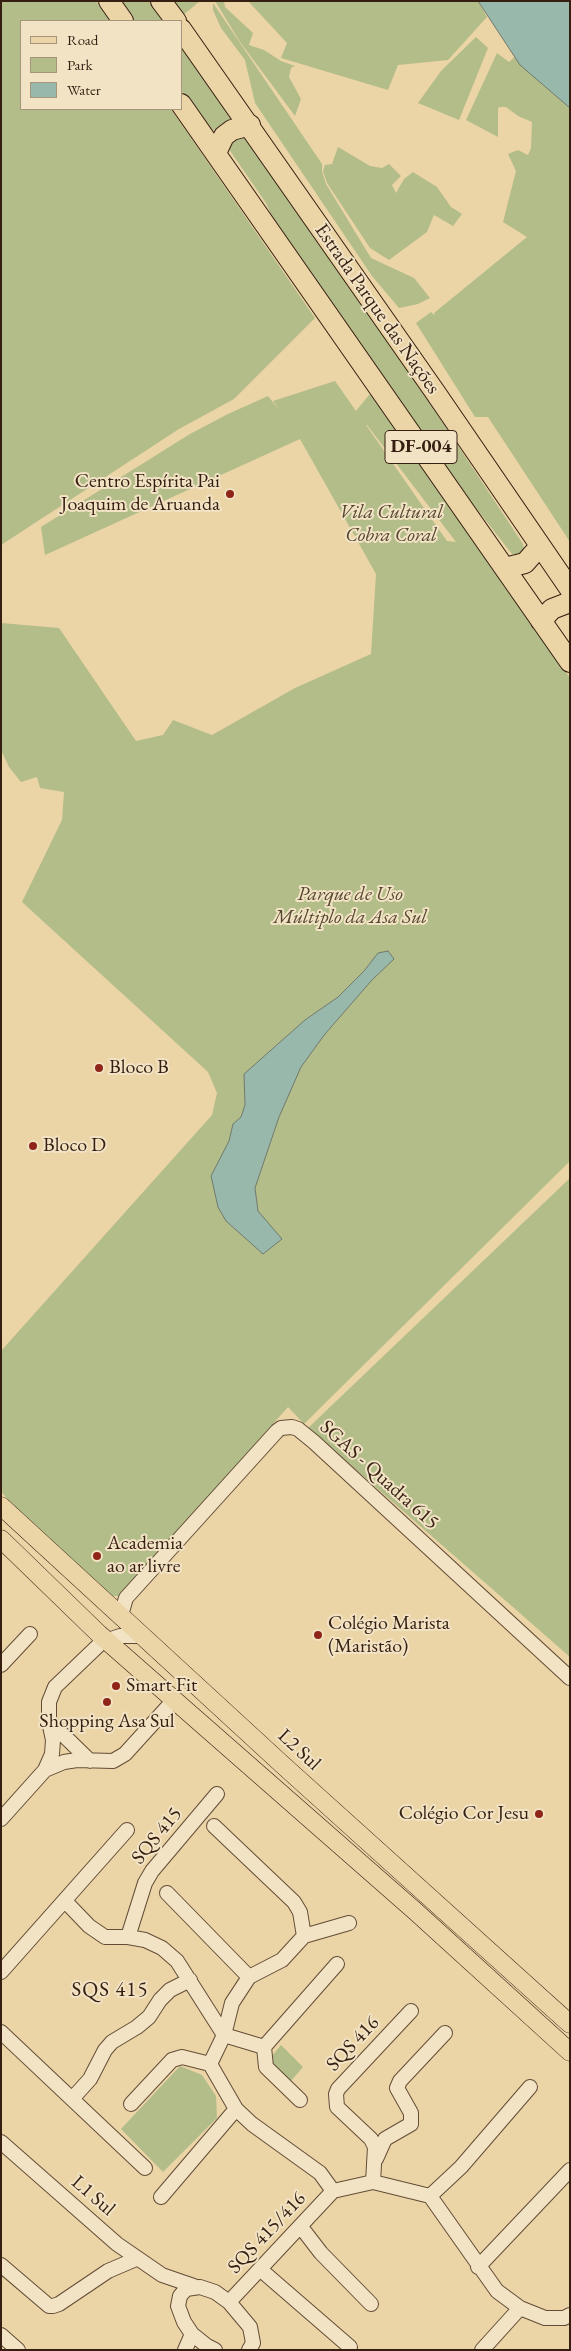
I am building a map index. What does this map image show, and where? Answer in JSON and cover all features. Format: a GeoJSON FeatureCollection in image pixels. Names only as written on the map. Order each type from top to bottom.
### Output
{"type":"FeatureCollection","features":[{"type":"Feature","properties":{"kind":"highway"},"geometry":{"type":"LineString","coordinates":[[109,1],[122,20]]}},
{"type":"Feature","properties":{"kind":"highway"},"geometry":{"type":"LineString","coordinates":[[161,1],[175,20]]}},
{"type":"Feature","properties":{"kind":"highway","name":"Estrada Parque das Nações"},"geometry":{"type":"LineString","coordinates":[[182,30],[250,125],[570,589]]}},
{"type":"Feature","properties":{"kind":"highway","name":"DF-004"},"geometry":{"type":"LineString","coordinates":[[182,105],[570,662]]}},
{"type":"Feature","properties":{"kind":"highway"},"geometry":{"type":"LineString","coordinates":[[216,153],[224,136],[232,130],[250,125]]}},
{"type":"Feature","properties":{"kind":"highway"},"geometry":{"type":"LineString","coordinates":[[505,568],[524,563],[540,546]]}},
{"type":"Feature","properties":{"kind":"highway"},"geometry":{"type":"LineString","coordinates":[[542,621],[552,609],[570,602]]}},
{"type":"Feature","properties":{"kind":"main road","name":"L2 Sul"},"geometry":{"type":"LineString","coordinates":[[1,1506],[570,2024]]}},
{"type":"Feature","properties":{"kind":"main road"},"geometry":{"type":"LineString","coordinates":[[1,1539],[106,1640],[234,1751],[570,2052]]}},
{"type":"Feature","properties":{"kind":"main road"},"geometry":{"type":"LineString","coordinates":[[52,1588],[53,1580],[69,1569]]}},
{"type":"Feature","properties":{"kind":"main road"},"geometry":{"type":"LineString","coordinates":[[234,1751],[245,1746],[251,1735]]}},
{"type":"Feature","properties":{"kind":"street","name":"SGAS - Quadra 615"},"geometry":{"type":"LineString","coordinates":[[121,1616],[126,1598],[277,1431],[281,1428],[292,1427],[298,1429],[314,1442],[570,1678]]}},
{"type":"Feature","properties":{"kind":"street"},"geometry":{"type":"LineString","coordinates":[[106,1602],[126,1598]]}},
{"type":"Feature","properties":{"kind":"street"},"geometry":{"type":"LineString","coordinates":[[1,1665],[30,1634]]}},
{"type":"Feature","properties":{"kind":"street"},"geometry":{"type":"LineString","coordinates":[[1,1819],[45,1770],[52,1754],[53,1740],[49,1722],[49,1702],[55,1687],[94,1648],[106,1640],[123,1636],[142,1636]]}},
{"type":"Feature","properties":{"kind":"street"},"geometry":{"type":"LineString","coordinates":[[45,1770],[64,1762],[113,1761],[125,1754],[174,1700]]}},
{"type":"Feature","properties":{"kind":"street"},"geometry":{"type":"LineString","coordinates":[[49,1722],[90,1761]]}},
{"type":"Feature","properties":{"kind":"street","name":"SQS 415"},"geometry":{"type":"LineString","coordinates":[[128,1937],[145,1884],[152,1871],[217,1794]]}},
{"type":"Feature","properties":{"kind":"street","name":"SQS 415"},"geometry":{"type":"LineString","coordinates":[[214,1826],[294,1902],[300,1912],[304,1936]]}},
{"type":"Feature","properties":{"kind":"street","name":"SQS 415"},"geometry":{"type":"LineString","coordinates":[[1,1972],[127,1830]]}},
{"type":"Feature","properties":{"kind":"street"},"geometry":{"type":"LineString","coordinates":[[167,1893],[249,1977]]}},
{"type":"Feature","properties":{"kind":"street"},"geometry":{"type":"LineString","coordinates":[[66,1901],[98,1934],[105,1937],[128,1937],[145,1940],[162,1948],[177,1961],[224,2036],[264,2047]]}},
{"type":"Feature","properties":{"kind":"street"},"geometry":{"type":"LineString","coordinates":[[210,2064],[224,2036],[232,2003],[249,1977],[282,1960],[304,1936],[349,1923]]}},
{"type":"Feature","properties":{"kind":"street"},"geometry":{"type":"LineString","coordinates":[[300,2100],[266,2067],[264,2047],[337,1964]]}},
{"type":"Feature","properties":{"kind":"street"},"geometry":{"type":"LineString","coordinates":[[72,2099],[90,2079],[105,2050],[112,2042],[137,2027],[149,2016],[170,1990],[190,1980]]}},
{"type":"Feature","properties":{"kind":"street","name":"SQS 416"},"geometry":{"type":"LineString","coordinates":[[373,2182],[376,2159],[375,2148],[371,2139],[336,2107],[336,2094],[338,2089],[411,2011]]}},
{"type":"Feature","properties":{"kind":"street"},"geometry":{"type":"LineString","coordinates":[[1,2032],[145,2168]]}},
{"type":"Feature","properties":{"kind":"street"},"geometry":{"type":"LineString","coordinates":[[376,2159],[385,2139],[411,2124],[411,2113],[397,2088],[400,2081],[445,2033]]}},
{"type":"Feature","properties":{"kind":"street"},"geometry":{"type":"LineString","coordinates":[[132,2104],[172,2060],[182,2057],[210,2064],[236,2109],[252,2124],[320,2173],[333,2191],[373,2182],[430,2196],[478,2267],[497,2291],[520,2308],[545,2318],[568,2320]]}},
{"type":"Feature","properties":{"kind":"street"},"geometry":{"type":"LineString","coordinates":[[430,2196],[460,2167],[530,2087]]}},
{"type":"Feature","properties":{"kind":"street"},"geometry":{"type":"LineString","coordinates":[[161,2197],[236,2109]]}},
{"type":"Feature","properties":{"kind":"street","name":"L1 Sul"},"geometry":{"type":"LineString","coordinates":[[1,2142],[117,2244],[136,2258],[162,2275],[207,2289],[229,2302],[246,2321],[252,2334]]}},
{"type":"Feature","properties":{"kind":"street"},"geometry":{"type":"LineString","coordinates":[[478,2267],[570,2170]]}},
{"type":"Feature","properties":{"kind":"street","name":"SQS 415/416"},"geometry":{"type":"LineString","coordinates":[[229,2302],[333,2191]]}},
{"type":"Feature","properties":{"kind":"street"},"geometry":{"type":"LineString","coordinates":[[301,2227],[321,2253],[371,2304]]}},
{"type":"Feature","properties":{"kind":"street"},"geometry":{"type":"LineString","coordinates":[[108,2271],[117,2244]]}},
{"type":"Feature","properties":{"kind":"street"},"geometry":{"type":"LineString","coordinates":[[1,2265],[49,2306],[53,2306],[108,2271],[136,2258]]}},
{"type":"Feature","properties":{"kind":"street"},"geometry":{"type":"LineString","coordinates":[[261,2270],[350,2347]]}},
{"type":"Feature","properties":{"kind":"street","name":"L1 Sul"},"geometry":{"type":"LineString","coordinates":[[162,2275],[180,2296]]}},
{"type":"Feature","properties":{"kind":"street"},"geometry":{"type":"LineString","coordinates":[[194,2286],[180,2296],[178,2306],[187,2330],[207,2349]]}},
{"type":"Feature","properties":{"kind":"street"},"geometry":{"type":"LineString","coordinates":[[482,2350],[520,2308]]}},
{"type":"Feature","properties":{"kind":"street"},"geometry":{"type":"LineString","coordinates":[[185,2350],[192,2334]]}},
{"type":"Feature","properties":{"kind":"street"},"geometry":{"type":"LineString","coordinates":[[249,2350],[253,2343],[252,2334]]}},
{"type":"Feature","properties":{"kind":"street"},"geometry":{"type":"LineString","coordinates":[[252,2334],[259,2350]]}},
{"type":"Feature","properties":{"kind":"street"},"geometry":{"type":"LineString","coordinates":[[1,2336],[18,2350]]}},
{"type":"Feature","properties":{"kind":"green space"},"geometry":{"type":"Polygon","coordinates":[[[1,1],[96,1],[109,20],[20,20],[20,110],[172,110],[315,318],[234,399],[179,429],[1,545],[1,1]]]}},
{"type":"Feature","properties":{"kind":"green space"},"geometry":{"type":"Polygon","coordinates":[[[119,1],[153,1],[166,20],[132,20],[119,1]]]}},
{"type":"Feature","properties":{"kind":"green space"},"geometry":{"type":"Polygon","coordinates":[[[172,1],[200,1],[182,16],[172,1]]]}},
{"type":"Feature","properties":{"kind":"green space"},"geometry":{"type":"Polygon","coordinates":[[[215,1],[224,1],[225,7],[253,33],[249,45],[264,50],[281,61],[295,66],[291,68],[289,77],[301,99],[295,116],[240,42],[215,1]]]}},
{"type":"Feature","properties":{"kind":"green space"},"geometry":{"type":"Polygon","coordinates":[[[248,1],[478,1],[487,17],[448,60],[398,65],[388,90],[281,58],[287,43],[248,1]]]}},
{"type":"Feature","properties":{"kind":"green space"},"geometry":{"type":"Polygon","coordinates":[[[213,3],[322,164],[326,184],[371,258],[414,278],[430,298],[418,304],[399,308],[372,276],[255,103],[245,60],[221,28],[213,10],[213,3]]]}},
{"type":"Feature","properties":{"kind":"green space"},"geometry":{"type":"Polygon","coordinates":[[[476,37],[488,48],[459,120],[418,103],[441,71],[476,37]]]}},
{"type":"Feature","properties":{"kind":"green space"},"geometry":{"type":"Polygon","coordinates":[[[182,43],[234,117],[211,132],[182,91],[182,43]]]}},
{"type":"Feature","properties":{"kind":"green space"},"geometry":{"type":"Polygon","coordinates":[[[523,49],[570,85],[570,542],[488,417],[475,417],[416,323],[431,312],[435,316],[434,313],[527,237],[503,222],[516,171],[508,154],[518,150],[528,155],[531,148],[532,122],[518,116],[506,107],[500,107],[498,108],[498,137],[466,120],[497,53],[509,62],[523,49]]]}},
{"type":"Feature","properties":{"kind":"green space"},"geometry":{"type":"Polygon","coordinates":[[[235,132],[249,139],[357,293],[523,544],[524,550],[518,554],[512,554],[436,457],[277,227],[266,203],[224,142],[235,132]]]}},
{"type":"Feature","properties":{"kind":"green space"},"geometry":{"type":"Polygon","coordinates":[[[338,147],[370,166],[382,168],[389,164],[401,176],[392,185],[396,193],[404,179],[413,172],[437,187],[451,207],[462,214],[453,226],[434,215],[427,232],[389,260],[370,248],[327,183],[323,171],[325,165],[332,164],[338,147]]]}},
{"type":"Feature","properties":{"kind":"green space","name":"Parque de Uso Múltiplo da Asa Sul"},"geometry":{"type":"Polygon","coordinates":[[[335,381],[356,411],[369,395],[375,393],[570,678],[570,1161],[304,1424],[288,1407],[120,1596],[106,1596],[25,1522],[1,1491],[1,1351],[212,1115],[217,1093],[208,1072],[22,902],[62,820],[64,792],[40,788],[37,777],[21,782],[9,767],[1,750],[1,623],[59,628],[136,741],[163,735],[173,720],[212,735],[295,688],[371,654],[376,574],[300,439],[45,555],[41,527],[190,434],[228,414],[268,396],[280,411],[273,401],[335,381]],[[367,425],[447,541],[456,542],[367,425]]]}},
{"type":"Feature","properties":{"kind":"green space"},"geometry":{"type":"Polygon","coordinates":[[[570,1178],[570,1657],[308,1428],[570,1178]]]}},
{"type":"Feature","properties":{"kind":"green space"},"geometry":{"type":"Polygon","coordinates":[[[281,2045],[303,2067],[290,2082],[267,2062],[281,2045]]]}},
{"type":"Feature","properties":{"kind":"green space"},"geometry":{"type":"Polygon","coordinates":[[[180,2066],[202,2075],[216,2096],[217,2118],[163,2172],[121,2129],[180,2066]]]}},
{"type":"Feature","properties":{"kind":"water"},"geometry":{"type":"Polygon","coordinates":[[[478,1],[570,1],[570,108],[520,65],[478,1]]]}},
{"type":"Feature","properties":{"kind":"water"},"geometry":{"type":"Polygon","coordinates":[[[388,951],[394,959],[372,980],[325,1034],[301,1067],[279,1117],[255,1188],[258,1211],[282,1239],[263,1254],[226,1221],[218,1207],[211,1176],[229,1141],[233,1124],[241,1117],[245,1105],[244,1074],[305,1020],[338,997],[364,971],[378,953],[388,951]]]}},
{"type":"Feature","properties":{"kind":"place","name":"Centro Espírita Pai Joaquim de Aruanda"},"geometry":{"type":"Point","coordinates":[230,494]}},
{"type":"Feature","properties":{"kind":"place","name":"Bloco B"},"geometry":{"type":"Point","coordinates":[99,1068]}},
{"type":"Feature","properties":{"kind":"place","name":"Bloco D"},"geometry":{"type":"Point","coordinates":[33,1146]}},
{"type":"Feature","properties":{"kind":"place","name":"Academia ao ar livre"},"geometry":{"type":"Point","coordinates":[97,1556]}},
{"type":"Feature","properties":{"kind":"place","name":"Colégio Marista (Maristão)"},"geometry":{"type":"Point","coordinates":[318,1635]}},
{"type":"Feature","properties":{"kind":"place","name":"Smart Fit"},"geometry":{"type":"Point","coordinates":[116,1686]}},
{"type":"Feature","properties":{"kind":"place","name":"Shopping Asa Sul"},"geometry":{"type":"Point","coordinates":[107,1702]}},
{"type":"Feature","properties":{"kind":"place","name":"Colégio Cor Jesu"},"geometry":{"type":"Point","coordinates":[539,1814]}},
{"type":"Feature","properties":{"kind":"district","name":"SQS 415"},"geometry":{"type":"Point","coordinates":[110,1990]}},
{"type":"Feature","properties":{"kind":"park label","name":"Vila Cultural Cobra Coral"},"geometry":{"type":"Point","coordinates":[391,524]}}]}
